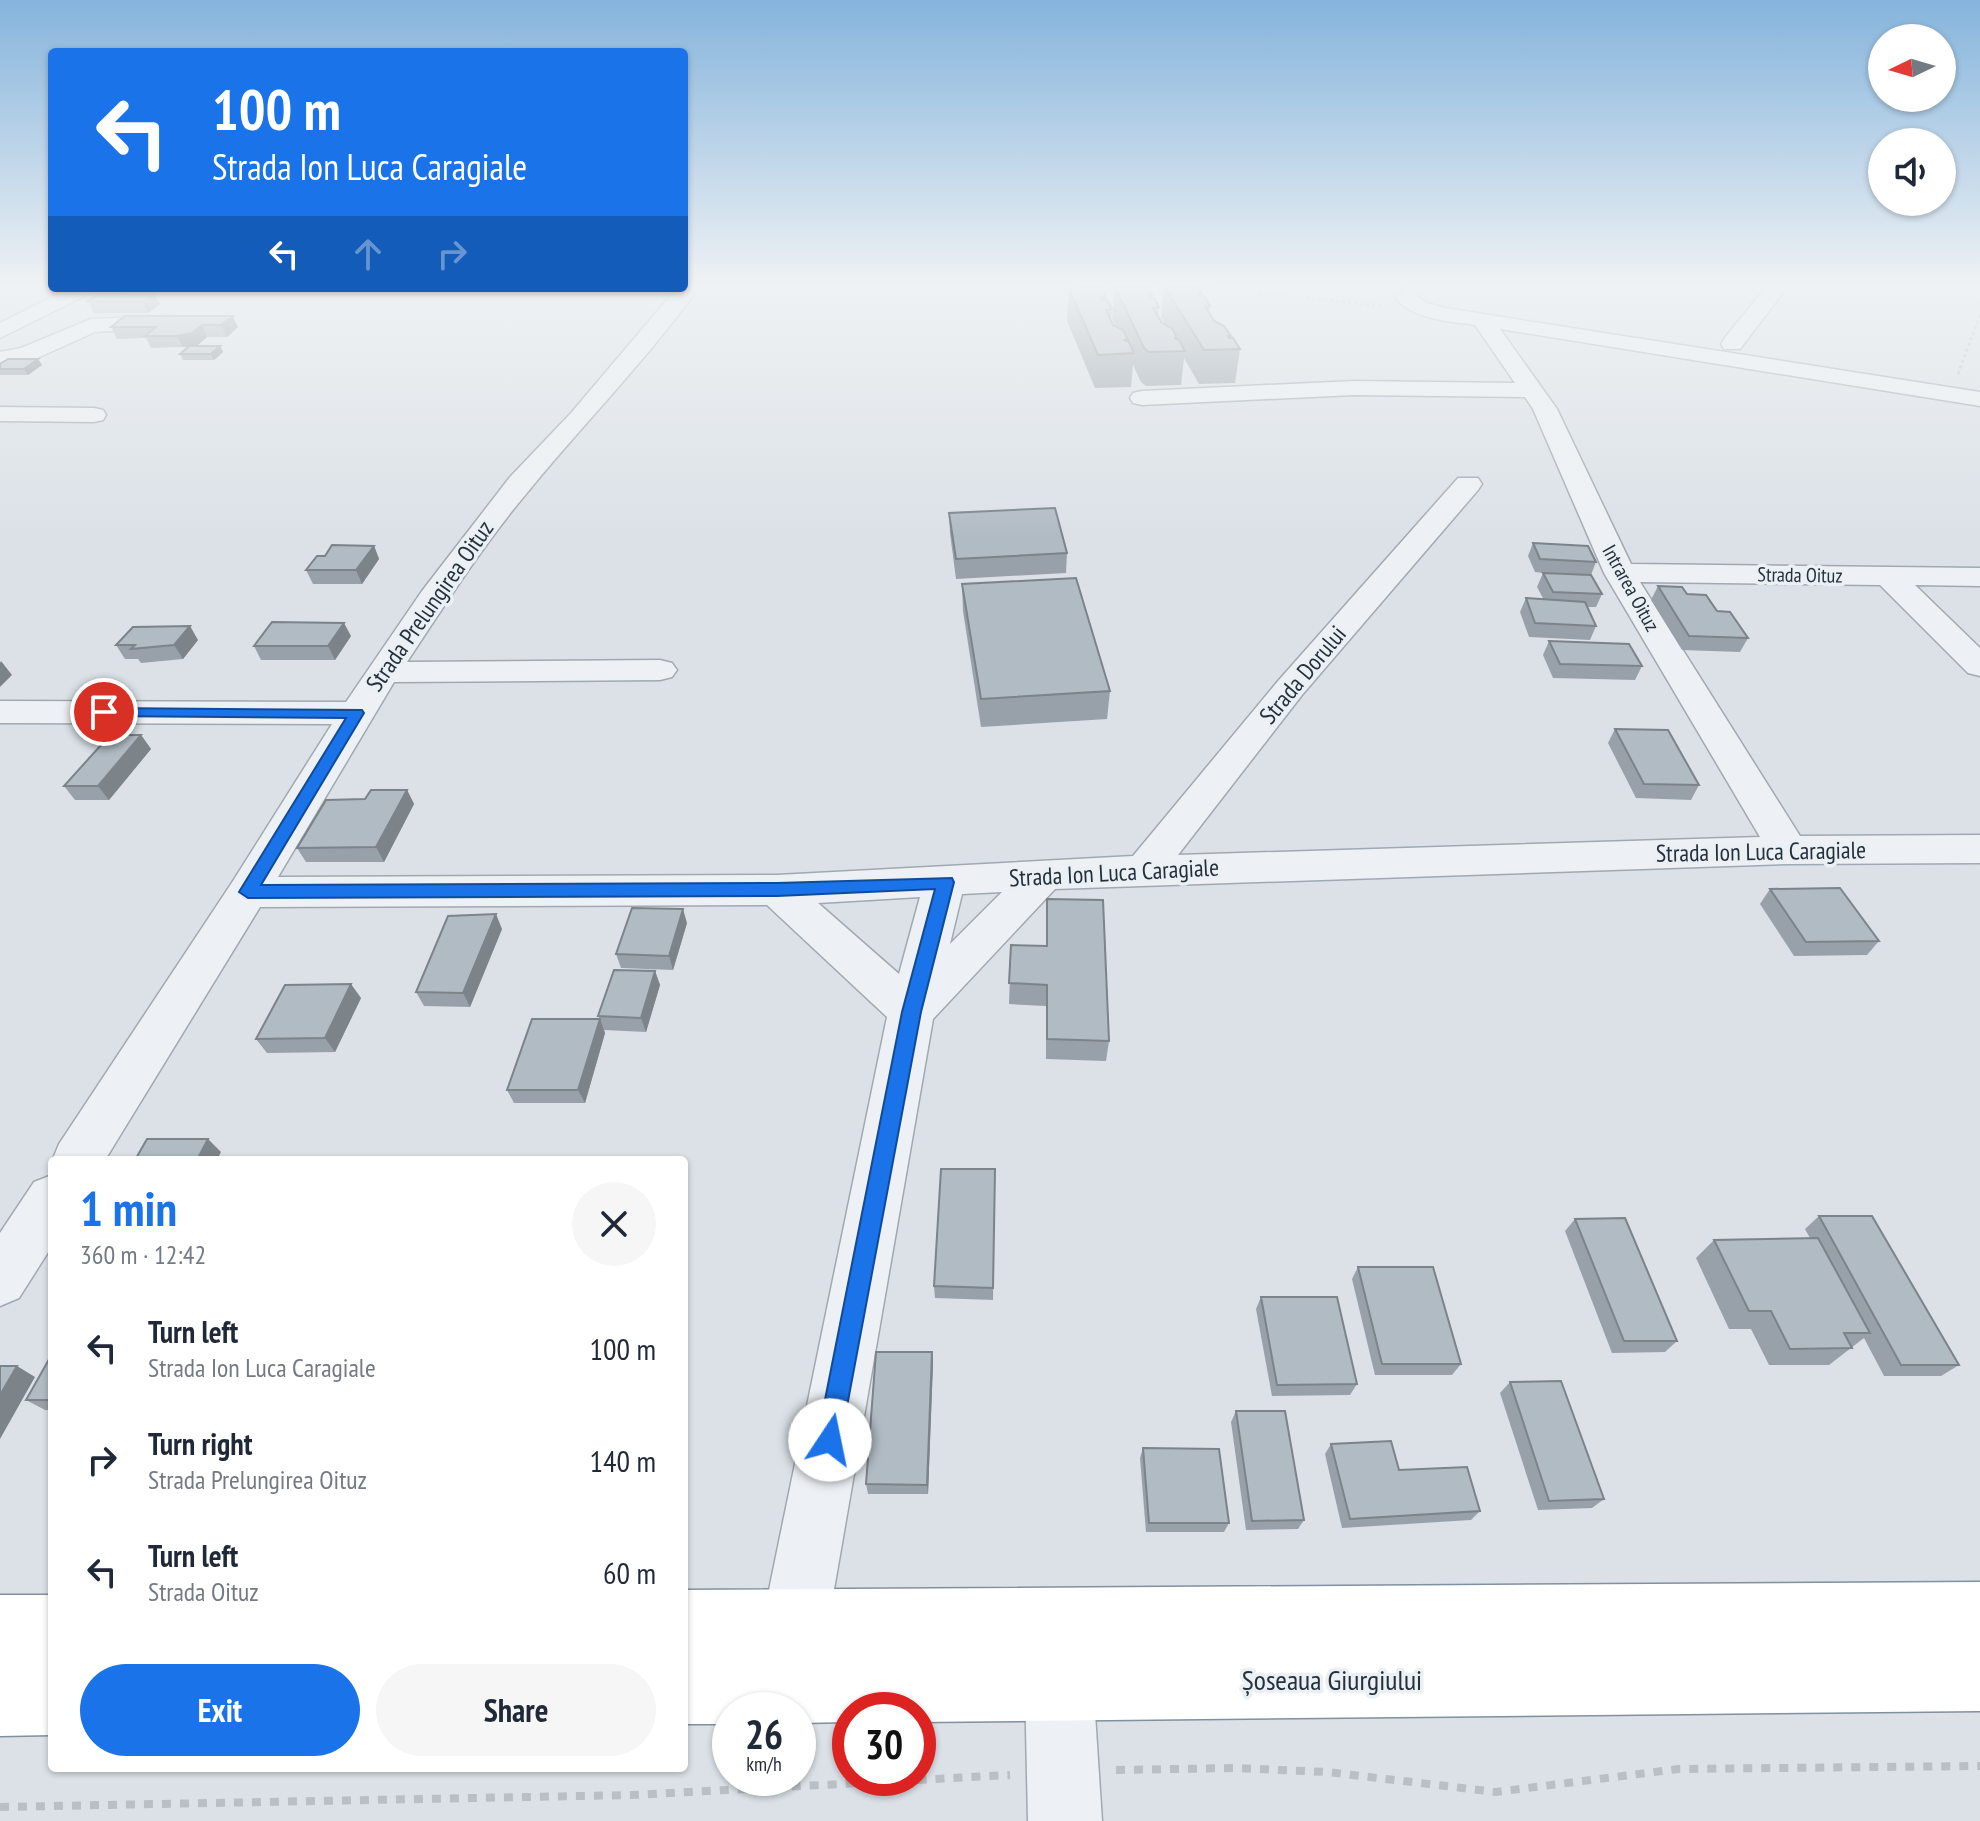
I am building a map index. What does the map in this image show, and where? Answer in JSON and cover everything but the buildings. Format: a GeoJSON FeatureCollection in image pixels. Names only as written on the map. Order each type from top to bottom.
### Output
{"type":"FeatureCollection","features":[{"type":"Feature","properties":{"kind":"highway"},"geometry":{"type":"LineString","coordinates":[[688,1625],[1980,1617]]}},
{"type":"Feature","properties":{"kind":"highway"},"geometry":{"type":"LineString","coordinates":[[0,1630],[48,1630]]}},
{"type":"Feature","properties":{"kind":"highway","name":"Șoseaua Giurgiului"},"geometry":{"type":"LineString","coordinates":[[688,1688],[1980,1675]]}},
{"type":"Feature","properties":{"kind":"highway"},"geometry":{"type":"LineString","coordinates":[[0,1700],[48,1699]]}},
{"type":"Feature","properties":{"kind":"street","name":"Strada Prelungirea Oituz"},"geometry":{"type":"LineString","coordinates":[[80,1156],[384,672],[478,535],[621,367]]}},
{"type":"Feature","properties":{"kind":"street","name":"Intrarea Oituz"},"geometry":{"type":"LineString","coordinates":[[1516,367],[1554,428],[1619,573],[1788,850]]}},
{"type":"Feature","properties":{"kind":"street"},"geometry":{"type":"LineString","coordinates":[[1783,367],[1980,399]]}},
{"type":"Feature","properties":{"kind":"street"},"geometry":{"type":"LineString","coordinates":[[1142,398],[1354,388],[1532,390]]}},
{"type":"Feature","properties":{"kind":"street"},"geometry":{"type":"LineString","coordinates":[[0,414],[94,415]]}},
{"type":"Feature","properties":{"kind":"street","name":"Strada Dorului"},"geometry":{"type":"LineString","coordinates":[[1144,870],[1290,688],[1468,484]]}},
{"type":"Feature","properties":{"kind":"street","name":"Strada Oituz"},"geometry":{"type":"LineString","coordinates":[[1619,573],[1980,577]]}},
{"type":"Feature","properties":{"kind":"street"},"geometry":{"type":"LineString","coordinates":[[1888,576],[1980,666]]}},
{"type":"Feature","properties":{"kind":"street"},"geometry":{"type":"LineString","coordinates":[[384,672],[660,670]]}},
{"type":"Feature","properties":{"kind":"street"},"geometry":{"type":"LineString","coordinates":[[3,716],[356,713]]}},
{"type":"Feature","properties":{"kind":"street","name":"Strada Ion Luca Caragiale"},"geometry":{"type":"LineString","coordinates":[[248,892],[777,890],[1144,870],[1788,850],[1980,849]]}},
{"type":"Feature","properties":{"kind":"street"},"geometry":{"type":"LineString","coordinates":[[911,1012],[1044,875]]}},
{"type":"Feature","properties":{"kind":"street"},"geometry":{"type":"LineString","coordinates":[[795,1624],[911,1012],[945,882]]}},
{"type":"Feature","properties":{"kind":"street"},"geometry":{"type":"LineString","coordinates":[[777,890],[911,1012]]}},
{"type":"Feature","properties":{"kind":"street"},"geometry":{"type":"LineString","coordinates":[[0,1280],[48,1205]]}},
{"type":"Feature","properties":{"kind":"street"},"geometry":{"type":"LineString","coordinates":[[1059,1683],[1064,1796]]}},
{"type":"Feature","properties":{"kind":"path"},"geometry":{"type":"LineString","coordinates":[[1956,378],[1960,367]]}},
{"type":"Feature","properties":{"kind":"path"},"geometry":{"type":"LineString","coordinates":[[0,1807],[869,1787],[1064,1796],[1234,1768],[1327,1772],[1496,1792],[1678,1769],[1980,1766]]}},
{"type":"Feature","properties":{"kind":"route"},"geometry":{"type":"LineString","coordinates":[[104,712],[356,713],[248,892],[777,890],[945,882],[911,1012],[830,1440]]}}]}
